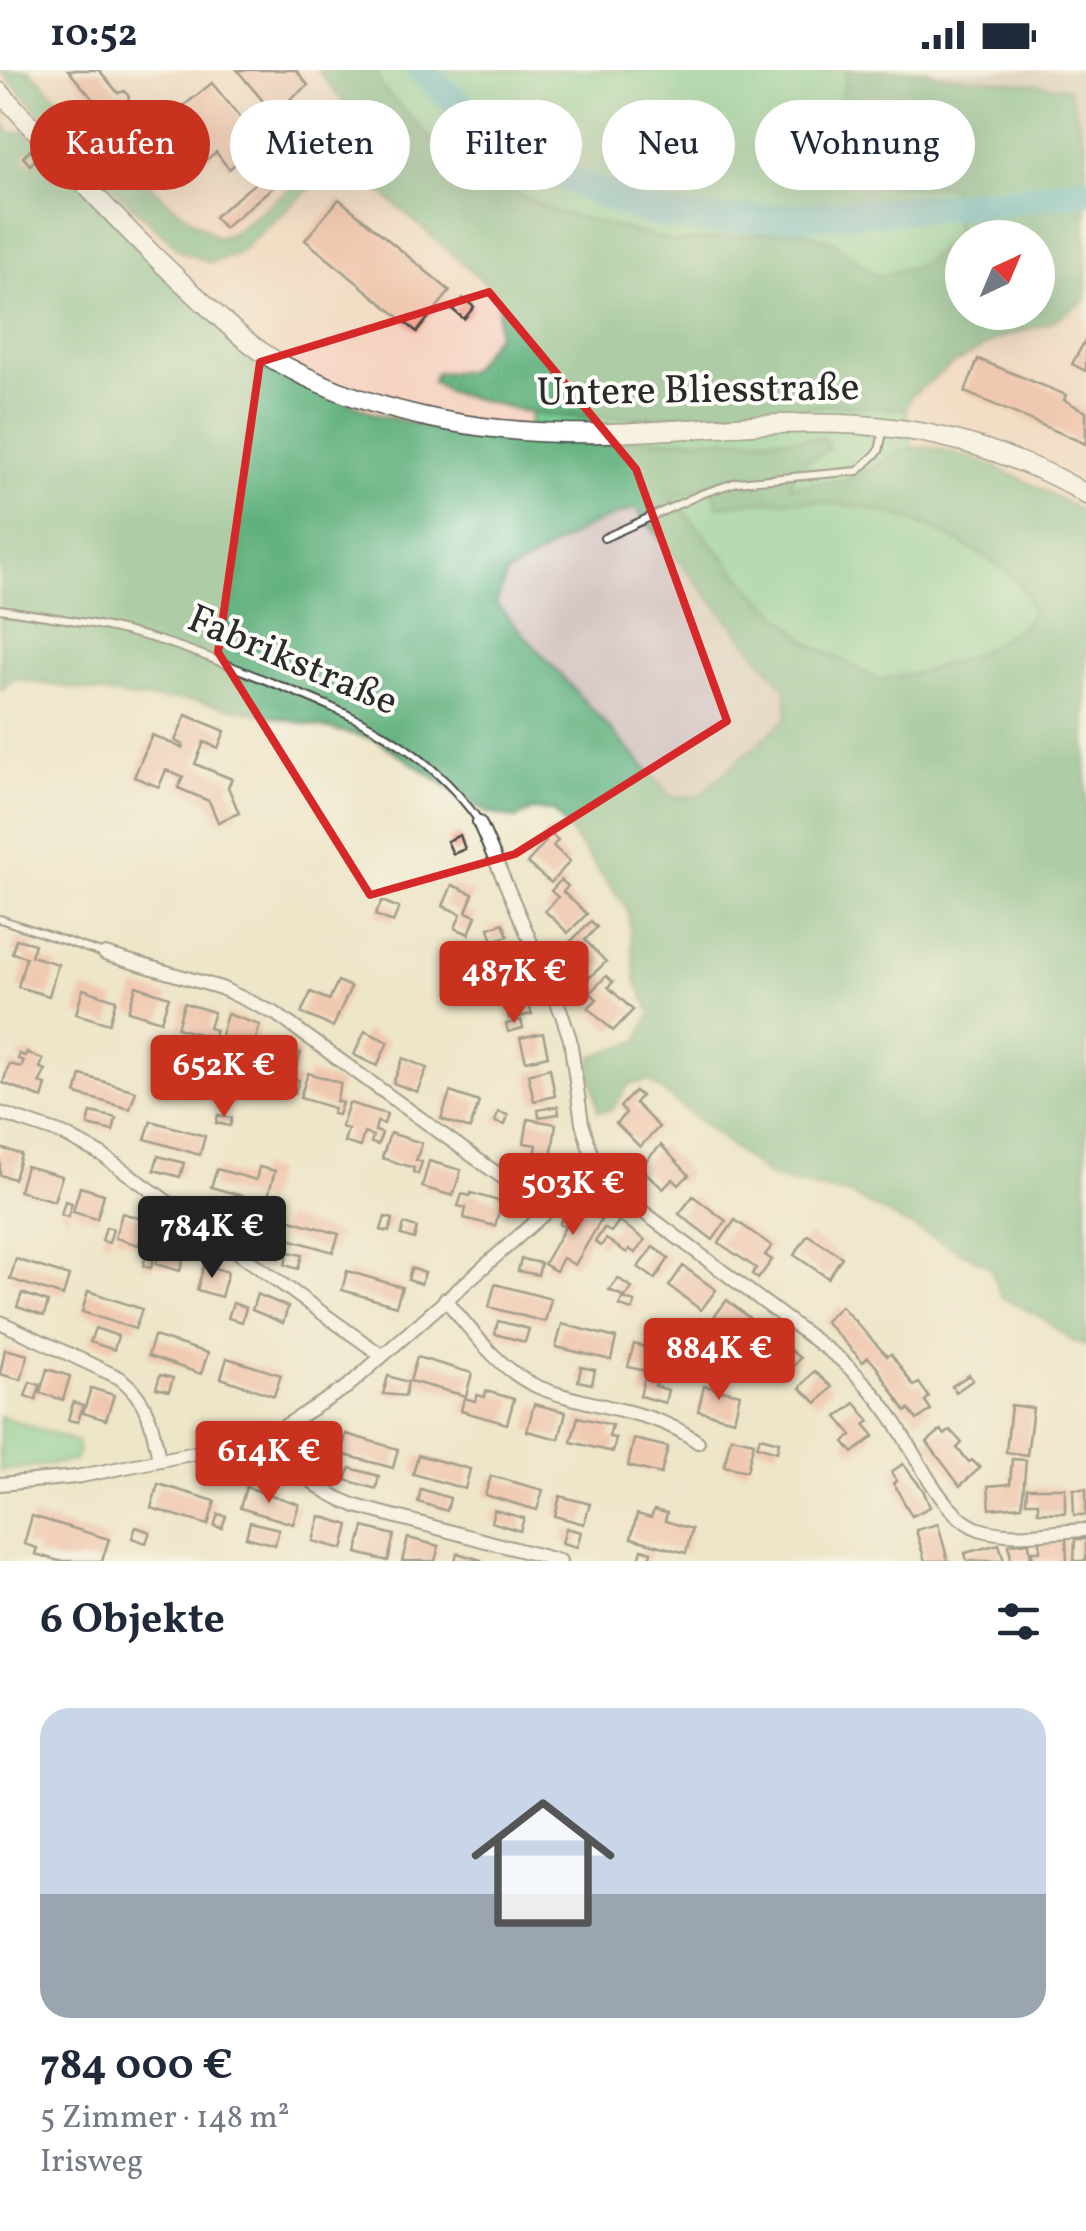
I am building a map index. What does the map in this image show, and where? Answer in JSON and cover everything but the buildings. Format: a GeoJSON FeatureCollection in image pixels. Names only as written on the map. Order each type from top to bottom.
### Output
{"type":"FeatureCollection","features":[{"type":"Feature","properties":{"kind":"main road","name":"Untere Bliesstraße"},"geometry":{"type":"LineString","coordinates":[[0,92],[124,228],[228,325],[282,364],[378,405],[441,420],[531,431],[604,434],[851,422],[885,426],[944,435],[992,450],[1042,470],[1086,495]]}},
{"type":"Feature","properties":{"kind":"street","name":"Fabrikstraße"},"geometry":{"type":"LineString","coordinates":[[480,822],[562,1012],[570,1039],[582,1123],[597,1173]]}},
{"type":"Feature","properties":{"kind":"street"},"geometry":{"type":"LineString","coordinates":[[105,954],[220,988],[276,1014],[528,1196],[544,1214]]}},
{"type":"Feature","properties":{"kind":"street"},"geometry":{"type":"LineString","coordinates":[[0,1113],[63,1134],[102,1155],[380,1356]]}},
{"type":"Feature","properties":{"kind":"street"},"geometry":{"type":"LineString","coordinates":[[0,1484],[76,1477],[215,1450],[276,1432],[346,1387],[544,1214],[597,1173],[826,1348],[867,1385],[940,1494],[964,1522],[1003,1534],[1086,1530]]}},
{"type":"Feature","properties":{"kind":"street"},"geometry":{"type":"LineString","coordinates":[[445,1299],[503,1362],[536,1386],[664,1422],[698,1442]]}},
{"type":"Feature","properties":{"kind":"street"},"geometry":{"type":"LineString","coordinates":[[0,1322],[120,1378],[135,1390],[144,1403],[159,1460]]}},
{"type":"Feature","properties":{"kind":"street"},"geometry":{"type":"LineString","coordinates":[[276,1432],[295,1468],[327,1494],[356,1506],[560,1561]]}},
{"type":"Feature","properties":{"kind":"lane"},"geometry":{"type":"LineString","coordinates":[[604,538],[737,482],[858,471],[879,451],[885,426]]}},
{"type":"Feature","properties":{"kind":"lane","name":"Fabrikstraße"},"geometry":{"type":"LineString","coordinates":[[0,609],[81,621],[156,639],[336,708],[390,735],[438,772],[480,822]]}},
{"type":"Feature","properties":{"kind":"lane"},"geometry":{"type":"LineString","coordinates":[[0,920],[105,954]]}},
{"type":"Feature","properties":{"kind":"highlighted area"},"geometry":{"type":"Polygon","coordinates":[[[489,292],[636,469],[727,721],[515,854],[370,895],[218,652],[260,362],[489,292]]]}},
{"type":"Feature","properties":{"kind":"shaded area"},"geometry":{"type":"Polygon","coordinates":[[[29,70],[318,70],[341,100],[230,100],[230,190],[288,190],[230,234],[216,237],[155,190],[210,190],[210,100],[61,100],[29,70]]]}},
{"type":"Feature","properties":{"kind":"shaded area"},"geometry":{"type":"Polygon","coordinates":[[[928,70],[1086,70],[1086,146],[1068,88],[934,74],[928,70]]]}},
{"type":"Feature","properties":{"kind":"shaded area"},"geometry":{"type":"Polygon","coordinates":[[[0,73],[30,105],[30,136],[25,131],[12,134],[1,122],[0,73]]]}},
{"type":"Feature","properties":{"kind":"shaded area"},"geometry":{"type":"Polygon","coordinates":[[[87,190],[115,190],[182,252],[237,254],[308,190],[379,190],[499,295],[497,334],[469,371],[436,373],[448,392],[531,413],[527,441],[438,429],[375,414],[279,371],[87,190]]]}},
{"type":"Feature","properties":{"kind":"shaded area"},"geometry":{"type":"Polygon","coordinates":[[[1086,300],[1086,514],[994,467],[936,448],[912,448],[906,409],[911,396],[950,366],[996,340],[1027,330],[1055,330],[1055,319],[1086,300]]]}},
{"type":"Feature","properties":{"kind":"shaded area"},"geometry":{"type":"Polygon","coordinates":[[[635,508],[786,689],[787,718],[698,796],[672,797],[496,604],[506,575],[586,527],[635,508]]]}},
{"type":"Feature","properties":{"kind":"green space"},"geometry":{"type":"Polygon","coordinates":[[[0,70],[29,70],[61,100],[30,100],[30,103],[0,70]]]}},
{"type":"Feature","properties":{"kind":"green space"},"geometry":{"type":"Polygon","coordinates":[[[318,70],[375,70],[382,88],[394,100],[341,100],[318,70]]]}},
{"type":"Feature","properties":{"kind":"green space"},"geometry":{"type":"Polygon","coordinates":[[[375,70],[847,70],[842,100],[755,100],[755,190],[953,190],[954,220],[945,220],[945,243],[922,266],[877,276],[832,241],[800,231],[674,242],[557,212],[509,190],[582,190],[582,100],[430,100],[430,138],[410,117],[410,100],[394,100],[382,88],[375,70]]]}},
{"type":"Feature","properties":{"kind":"green space"},"geometry":{"type":"Polygon","coordinates":[[[847,70],[928,70],[934,74],[1068,88],[1086,146],[1086,300],[1055,319],[1055,220],[954,220],[953,190],[975,190],[975,100],[842,100],[847,70]]]}},
{"type":"Feature","properties":{"kind":"green space"},"geometry":{"type":"Polygon","coordinates":[[[0,104],[7,111],[2,122],[12,133],[25,131],[30,136],[30,190],[87,190],[279,371],[375,414],[438,429],[527,441],[826,438],[828,449],[794,469],[790,486],[847,478],[907,449],[933,448],[1002,470],[1086,514],[1086,1345],[1072,1341],[1042,1318],[1001,1297],[990,1267],[850,1195],[771,1178],[649,1081],[629,1084],[612,1110],[598,1111],[590,1066],[593,1056],[638,1041],[651,1013],[636,981],[628,910],[554,811],[533,810],[515,819],[486,812],[376,739],[199,701],[134,698],[14,679],[0,691],[0,104]],[[710,485],[672,498],[754,592],[812,645],[879,680],[975,655],[1020,628],[1032,613],[1022,588],[1006,571],[917,523],[885,513],[819,502],[719,506],[710,485]],[[635,508],[586,527],[506,575],[496,604],[672,797],[698,796],[787,718],[786,689],[635,508]]]}},
{"type":"Feature","properties":{"kind":"green space"},"geometry":{"type":"Polygon","coordinates":[[[410,117],[430,138],[430,190],[509,190],[557,212],[674,242],[800,231],[832,241],[877,276],[922,265],[945,243],[945,330],[1027,330],[996,340],[950,366],[911,396],[906,409],[841,405],[574,417],[531,413],[448,392],[432,382],[436,373],[469,371],[497,334],[499,295],[379,190],[410,190],[410,117]]]}},
{"type":"Feature","properties":{"kind":"green space"},"geometry":{"type":"Polygon","coordinates":[[[115,190],[155,190],[216,237],[230,234],[288,190],[308,190],[237,254],[211,263],[182,252],[115,190]]]}},
{"type":"Feature","properties":{"kind":"green space"},"geometry":{"type":"Polygon","coordinates":[[[841,405],[906,409],[912,448],[850,478],[789,486],[794,469],[828,449],[527,441],[531,413],[647,417],[841,405]]]}},
{"type":"Feature","properties":{"kind":"green space"},"geometry":{"type":"Polygon","coordinates":[[[711,485],[719,506],[819,502],[885,513],[917,523],[1006,571],[1022,588],[1032,613],[1020,628],[975,655],[879,680],[812,645],[754,592],[671,497],[711,485]]]}},
{"type":"Feature","properties":{"kind":"green space"},"geometry":{"type":"Polygon","coordinates":[[[0,1416],[77,1442],[79,1452],[74,1461],[0,1471],[0,1416]]]}},
{"type":"Feature","properties":{"kind":"waterway"},"geometry":{"type":"LineString","coordinates":[[421,70],[532,157],[594,190],[660,214],[729,220],[906,210],[1086,190]]}}]}
